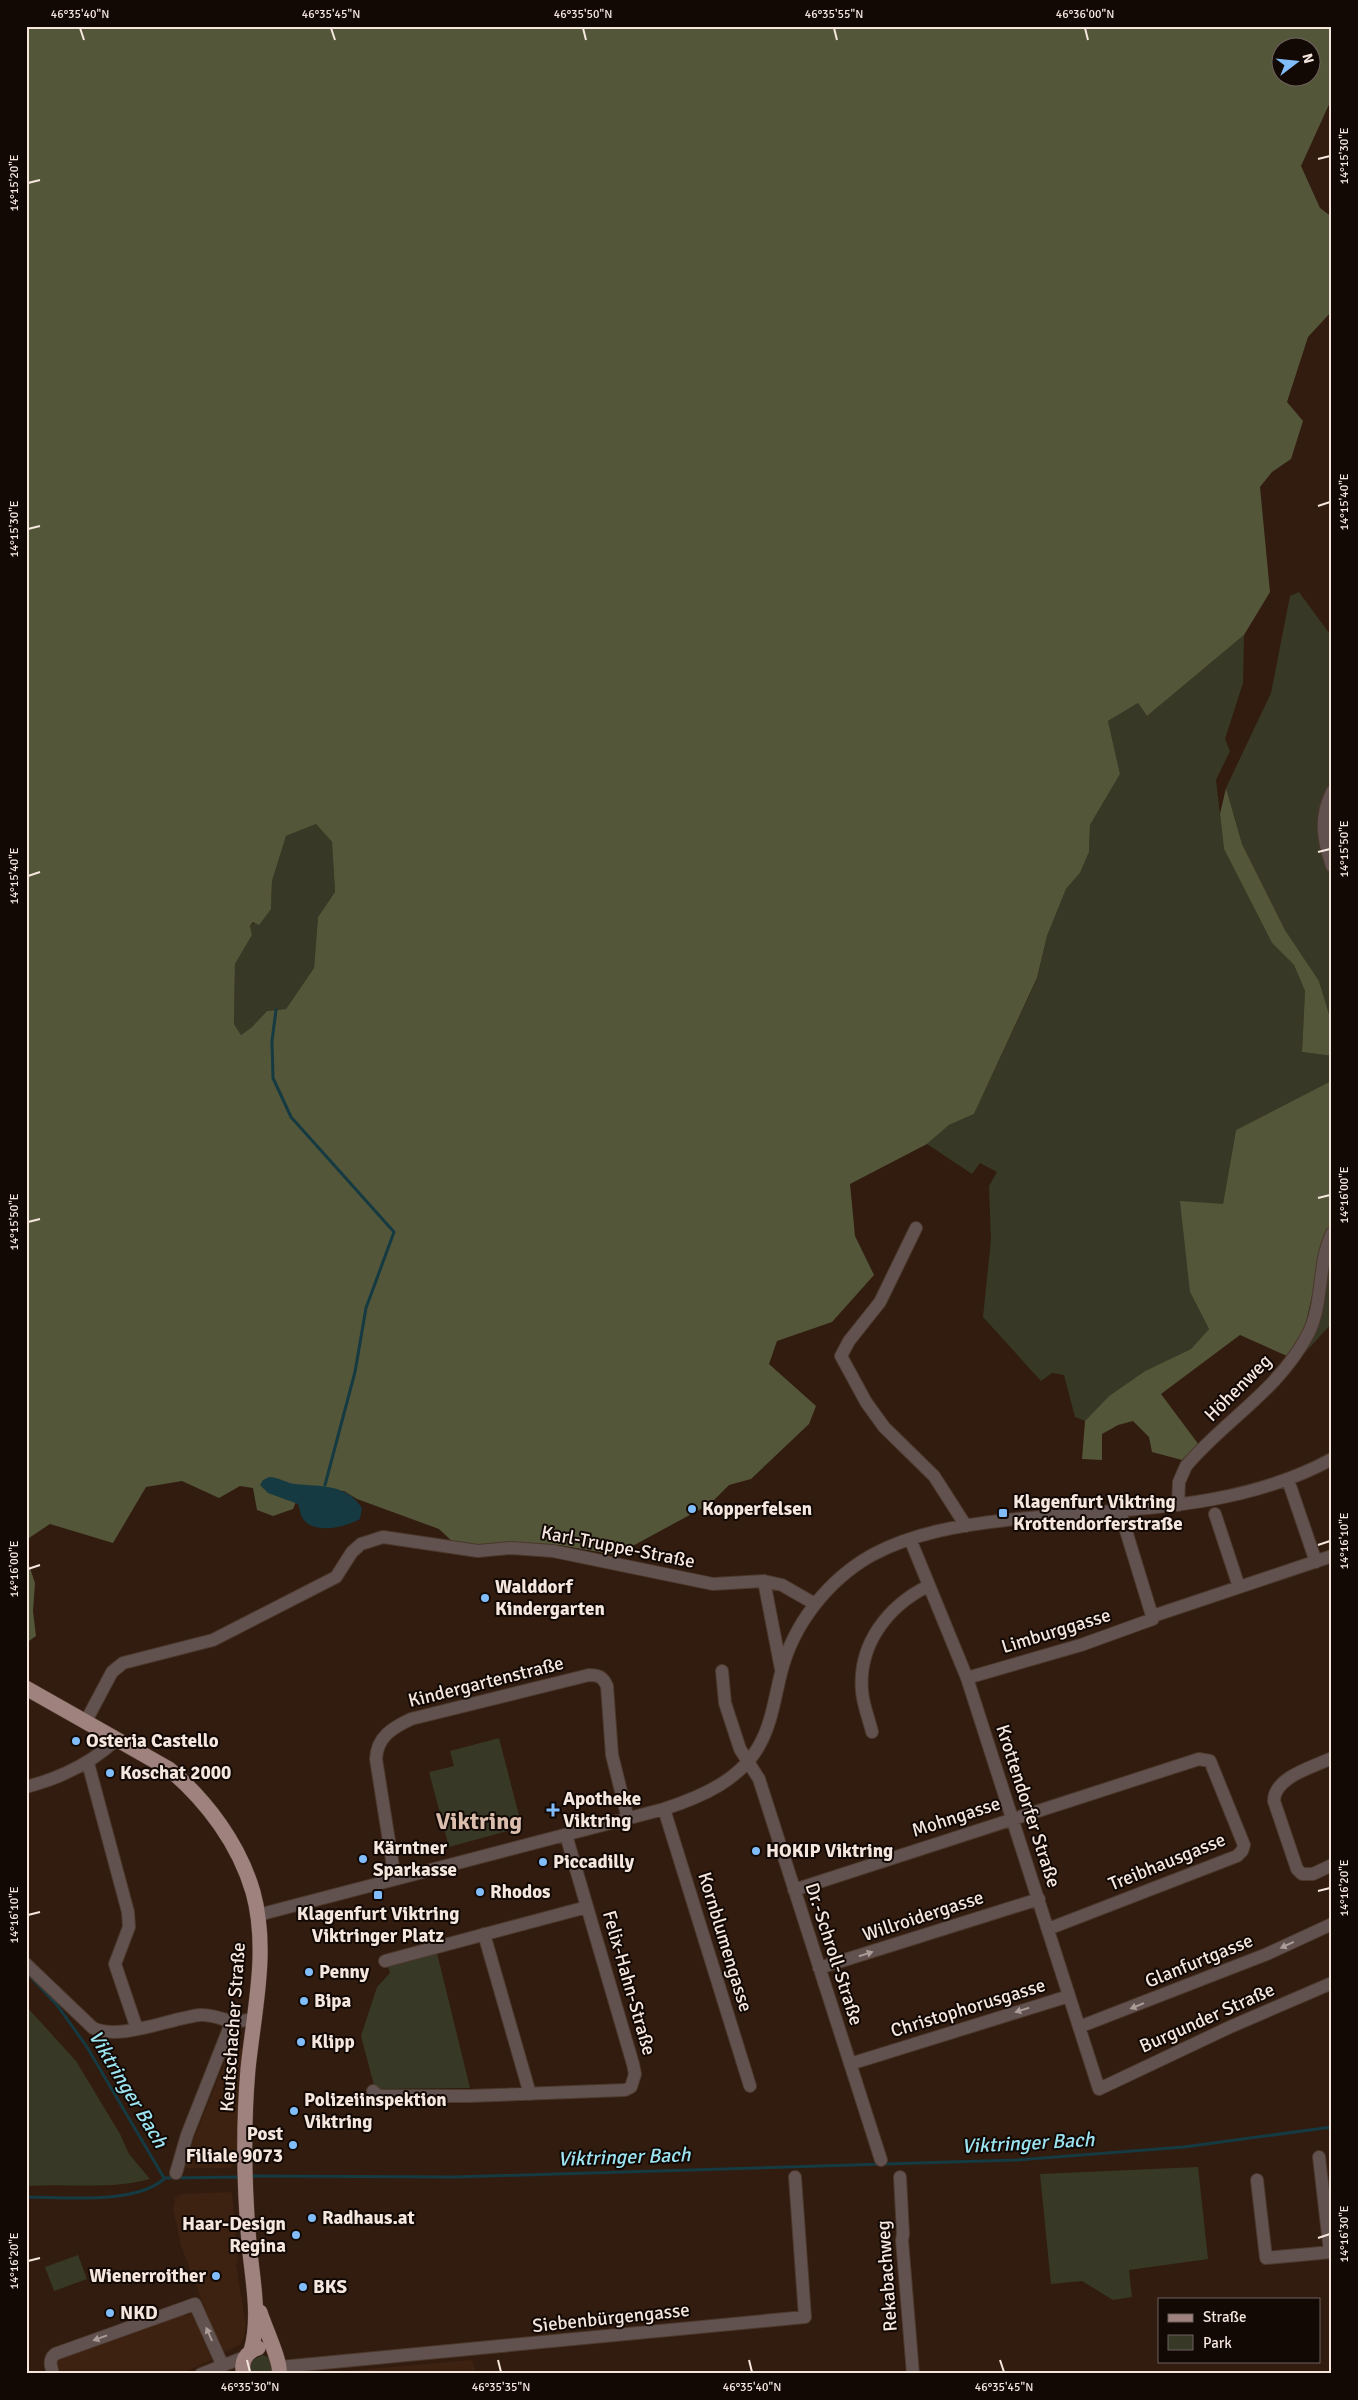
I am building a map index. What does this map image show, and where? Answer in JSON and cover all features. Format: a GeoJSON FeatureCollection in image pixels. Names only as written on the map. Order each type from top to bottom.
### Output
{"type":"FeatureCollection","features":[{"type":"Feature","properties":{"kind":"main road","name":"Keutschacher Straße"},"geometry":{"type":"LineString","coordinates":[[26,1688],[169,1769],[209,1810],[225,1832],[244,1869],[258,1915],[260,1968],[248,2068],[245,2161],[245,2191],[255,2299],[256,2336],[246,2363]]}},
{"type":"Feature","properties":{"kind":"main road","name":"Keutschacher Straße"},"geometry":{"type":"LineString","coordinates":[[255,2299],[274,2353],[279,2359],[280,2370]]}},
{"type":"Feature","properties":{"kind":"main road"},"geometry":{"type":"LineString","coordinates":[[246,2363],[263,2348],[274,2353]]}},
{"type":"Feature","properties":{"kind":"street"},"geometry":{"type":"LineString","coordinates":[[1332,792],[1326,804],[1323,828],[1332,866]]}},
{"type":"Feature","properties":{"kind":"street"},"geometry":{"type":"LineString","coordinates":[[916,1228],[887,1290],[868,1318],[848,1341],[841,1356],[866,1402],[884,1427],[934,1476],[966,1526]]}},
{"type":"Feature","properties":{"kind":"street","name":"Höhenweg"},"geometry":{"type":"LineString","coordinates":[[1178,1505],[1179,1482],[1186,1466],[1266,1392],[1294,1357],[1308,1334],[1315,1318],[1325,1256],[1332,1233]]}},
{"type":"Feature","properties":{"kind":"street"},"geometry":{"type":"LineString","coordinates":[[258,1915],[664,1809],[688,1801],[718,1787],[747,1762],[760,1744],[768,1725],[782,1669],[792,1642],[815,1604],[838,1580],[855,1566],[885,1549],[910,1539],[966,1526],[1037,1516],[1120,1511],[1228,1498],[1288,1480],[1332,1459]]}},
{"type":"Feature","properties":{"kind":"street"},"geometry":{"type":"LineString","coordinates":[[1288,1480],[1316,1562]]}},
{"type":"Feature","properties":{"kind":"street"},"geometry":{"type":"LineString","coordinates":[[1120,1511],[1153,1616]]}},
{"type":"Feature","properties":{"kind":"street"},"geometry":{"type":"LineString","coordinates":[[1215,1514],[1239,1587]]}},
{"type":"Feature","properties":{"kind":"street","name":"Karl-Truppe-Straße"},"geometry":{"type":"LineString","coordinates":[[86,1721],[112,1672],[122,1663],[213,1640],[336,1577],[352,1552],[361,1544],[383,1537],[478,1551],[511,1548],[553,1551],[713,1584],[764,1581],[782,1585],[815,1604]]}},
{"type":"Feature","properties":{"kind":"street","name":"Krottendorfer Straße"},"geometry":{"type":"LineString","coordinates":[[910,1539],[967,1678],[1098,2089]]}},
{"type":"Feature","properties":{"kind":"street","name":"Limburggasse"},"geometry":{"type":"LineString","coordinates":[[967,1678],[1081,1645],[1150,1621],[1153,1616],[1332,1556]]}},
{"type":"Feature","properties":{"kind":"street"},"geometry":{"type":"LineString","coordinates":[[764,1581],[782,1669]]}},
{"type":"Feature","properties":{"kind":"street"},"geometry":{"type":"LineString","coordinates":[[872,1732],[862,1691],[864,1660],[874,1632],[896,1607],[914,1593],[928,1586]]}},
{"type":"Feature","properties":{"kind":"street","name":"Dr.-Schroll-Straße"},"geometry":{"type":"LineString","coordinates":[[722,1671],[725,1703],[740,1749],[758,1779],[881,2160]]}},
{"type":"Feature","properties":{"kind":"street","name":"Kindergartenstraße"},"geometry":{"type":"LineString","coordinates":[[395,1880],[376,1760],[376,1749],[380,1741],[390,1731],[411,1719],[589,1675],[604,1678],[607,1686],[612,1755],[628,1819]]}},
{"type":"Feature","properties":{"kind":"street"},"geometry":{"type":"LineString","coordinates":[[26,1788],[70,1772],[88,1763],[117,1739]]}},
{"type":"Feature","properties":{"kind":"street"},"geometry":{"type":"LineString","coordinates":[[1332,1758],[1283,1782],[1274,1793],[1274,1801],[1298,1869],[1302,1874],[1313,1874],[1332,1865]]}},
{"type":"Feature","properties":{"kind":"street","name":"Mohngasse"},"geometry":{"type":"LineString","coordinates":[[794,1890],[1199,1759],[1210,1761],[1213,1766]]}},
{"type":"Feature","properties":{"kind":"street"},"geometry":{"type":"LineString","coordinates":[[88,1763],[128,1912],[129,1927],[115,1964],[116,1973],[137,2029]]}},
{"type":"Feature","properties":{"kind":"street","name":"Treibhausgasse"},"geometry":{"type":"LineString","coordinates":[[1048,1929],[1237,1856],[1242,1851],[1244,1845],[1213,1766]]}},
{"type":"Feature","properties":{"kind":"street","name":"Kornblumengasse"},"geometry":{"type":"LineString","coordinates":[[664,1809],[750,2086]]}},
{"type":"Feature","properties":{"kind":"street","name":"Felix-Hahn-Straße"},"geometry":{"type":"LineString","coordinates":[[373,2091],[379,2096],[530,2094],[625,2090],[634,2081],[633,2064],[566,1835]]}},
{"type":"Feature","properties":{"kind":"street","name":"Willroidergasse"},"geometry":{"type":"LineString","coordinates":[[819,1968],[1038,1899]]}},
{"type":"Feature","properties":{"kind":"street","name":"Felix-Hahn-Straße"},"geometry":{"type":"LineString","coordinates":[[385,1961],[587,1907]]}},
{"type":"Feature","properties":{"kind":"street","name":"Glanfurtgasse"},"geometry":{"type":"LineString","coordinates":[[1079,2027],[1267,1954],[1332,1924]]}},
{"type":"Feature","properties":{"kind":"street"},"geometry":{"type":"LineString","coordinates":[[484,1934],[530,2094]]}},
{"type":"Feature","properties":{"kind":"street"},"geometry":{"type":"LineString","coordinates":[[26,1964],[93,2028],[105,2032],[137,2029],[172,2019],[202,2015],[232,2021],[254,2019]]}},
{"type":"Feature","properties":{"kind":"street","name":"Burgunder Straße"},"geometry":{"type":"LineString","coordinates":[[1098,2089],[1222,2031],[1332,1983]]}},
{"type":"Feature","properties":{"kind":"street","name":"Christophorusgasse"},"geometry":{"type":"LineString","coordinates":[[850,2064],[1069,1996]]}},
{"type":"Feature","properties":{"kind":"street","name":"Keutschacher Straße"},"geometry":{"type":"LineString","coordinates":[[176,2173],[186,2135],[232,2021]]}},
{"type":"Feature","properties":{"kind":"street"},"geometry":{"type":"LineString","coordinates":[[1257,2180],[1266,2258],[1331,2252],[1319,2157]]}},
{"type":"Feature","properties":{"kind":"street","name":"Siebenbürgengasse"},"geometry":{"type":"LineString","coordinates":[[280,2370],[805,2317],[795,2177]]}},
{"type":"Feature","properties":{"kind":"street","name":"Rekabachweg"},"geometry":{"type":"LineString","coordinates":[[900,2177],[904,2234],[902,2240],[913,2374]]}},
{"type":"Feature","properties":{"kind":"street"},"geometry":{"type":"LineString","coordinates":[[53,2374],[50,2364],[51,2358],[55,2354],[195,2304],[222,2364]]}},
{"type":"Feature","properties":{"kind":"street"},"geometry":{"type":"LineString","coordinates":[[201,2374],[222,2364],[246,2363]]}},
{"type":"Feature","properties":{"kind":"shaded area"},"geometry":{"type":"Polygon","coordinates":[[[231,2047],[242,2049],[238,2097],[237,2160],[231,2168],[185,2168],[194,2138],[231,2047]]]}},
{"type":"Feature","properties":{"kind":"shaded area"},"geometry":{"type":"Polygon","coordinates":[[[232,2192],[238,2260],[236,2264],[246,2326],[240,2345],[222,2353],[181,2246],[173,2209],[175,2198],[182,2194],[232,2192]]]}},
{"type":"Feature","properties":{"kind":"shaded area"},"geometry":{"type":"Polygon","coordinates":[[[183,2313],[185,2316],[192,2313],[212,2360],[180,2374],[59,2374],[56,2366],[59,2359],[183,2313]]]}},
{"type":"Feature","properties":{"kind":"shaded area"},"geometry":{"type":"Polygon","coordinates":[[[472,2360],[477,2374],[312,2374],[472,2360]]]}},
{"type":"Feature","properties":{"kind":"green space"},"geometry":{"type":"Polygon","coordinates":[[[26,26],[1332,26],[1332,98],[1301,166],[1320,208],[1332,217],[1332,311],[1308,337],[1287,402],[1303,421],[1291,459],[1272,472],[1260,487],[1270,592],[1244,635],[1147,716],[1138,703],[1108,721],[1120,774],[1090,825],[1089,852],[1080,873],[1066,889],[1047,936],[1037,978],[974,1114],[949,1125],[927,1144],[850,1184],[855,1236],[874,1275],[832,1322],[777,1341],[769,1364],[816,1406],[809,1424],[751,1479],[729,1485],[710,1504],[616,1555],[559,1545],[456,1545],[439,1529],[357,1499],[344,1491],[301,1490],[293,1509],[273,1516],[257,1510],[253,1488],[240,1486],[219,1498],[182,1481],[146,1487],[113,1543],[50,1524],[26,1540],[26,26]],[[316,824],[286,836],[272,881],[271,909],[259,925],[253,922],[250,926],[252,935],[235,964],[234,1024],[241,1035],[252,1027],[267,1011],[286,1009],[314,968],[318,917],[335,892],[332,842],[316,824]]]}},
{"type":"Feature","properties":{"kind":"green space"},"geometry":{"type":"Polygon","coordinates":[[[1299,592],[1332,637],[1332,780],[1317,818],[1319,844],[1332,879],[1332,1014],[1329,1014],[1319,981],[1285,930],[1242,844],[1226,788],[1271,693],[1290,596],[1299,592]]]}},
{"type":"Feature","properties":{"kind":"green space"},"geometry":{"type":"Polygon","coordinates":[[[1244,635],[1243,683],[1225,739],[1230,751],[1216,780],[1224,849],[1272,943],[1294,965],[1305,991],[1302,1052],[1332,1056],[1332,1078],[1331,1081],[1236,1130],[1223,1204],[1190,1292],[1209,1329],[1191,1349],[1145,1371],[1109,1396],[1085,1421],[1075,1417],[1064,1375],[1052,1373],[1041,1381],[983,1317],[991,1240],[989,1186],[997,1172],[980,1163],[972,1174],[927,1144],[949,1125],[974,1114],[1037,979],[1047,936],[1066,889],[1080,873],[1089,852],[1090,825],[1120,774],[1108,721],[1138,703],[1147,716],[1244,635]]]}},
{"type":"Feature","properties":{"kind":"green space"},"geometry":{"type":"Polygon","coordinates":[[[1226,788],[1242,844],[1285,930],[1319,981],[1329,1014],[1332,1014],[1332,1056],[1302,1052],[1305,991],[1294,965],[1272,943],[1224,849],[1220,814],[1226,788]]]}},
{"type":"Feature","properties":{"kind":"green space"},"geometry":{"type":"Polygon","coordinates":[[[316,824],[332,842],[335,892],[318,917],[314,968],[286,1009],[267,1011],[252,1027],[241,1035],[234,1024],[235,964],[252,935],[250,926],[271,909],[272,881],[286,836],[316,824]]]}},
{"type":"Feature","properties":{"kind":"green space"},"geometry":{"type":"Polygon","coordinates":[[[1332,1078],[1332,1223],[1326,1234],[1305,1327],[1287,1356],[1240,1335],[1161,1394],[1199,1445],[1182,1460],[1152,1452],[1149,1437],[1133,1421],[1118,1425],[1102,1434],[1102,1460],[1082,1459],[1085,1421],[1109,1396],[1145,1371],[1191,1349],[1209,1329],[1190,1292],[1180,1201],[1223,1204],[1236,1130],[1331,1081],[1332,1078]]]}},
{"type":"Feature","properties":{"kind":"green space"},"geometry":{"type":"Polygon","coordinates":[[[1332,1251],[1332,1323],[1291,1368],[1332,1251]]]}},
{"type":"Feature","properties":{"kind":"green space"},"geometry":{"type":"Polygon","coordinates":[[[26,1556],[35,1583],[33,1611],[36,1636],[26,1643],[26,1556]]]}},
{"type":"Feature","properties":{"kind":"green space"},"geometry":{"type":"Polygon","coordinates":[[[499,1738],[522,1827],[449,1847],[429,1772],[454,1766],[450,1751],[499,1738]]]}},
{"type":"Feature","properties":{"kind":"green space"},"geometry":{"type":"Polygon","coordinates":[[[437,1953],[470,2088],[375,2089],[361,2036],[377,1987],[390,1973],[387,1963],[437,1953]]]}},
{"type":"Feature","properties":{"kind":"green space"},"geometry":{"type":"Polygon","coordinates":[[[26,2006],[76,2061],[120,2134],[129,2154],[150,2179],[104,2185],[26,2186],[26,2006]]]}},
{"type":"Feature","properties":{"kind":"green space"},"geometry":{"type":"Polygon","coordinates":[[[1198,2167],[1208,2259],[1129,2270],[1132,2297],[1113,2300],[1082,2281],[1051,2284],[1040,2174],[1198,2167]]]}},
{"type":"Feature","properties":{"kind":"green space"},"geometry":{"type":"Polygon","coordinates":[[[78,2255],[87,2279],[54,2291],[45,2267],[78,2255]]]}},
{"type":"Feature","properties":{"kind":"green space"},"geometry":{"type":"Polygon","coordinates":[[[263,2355],[270,2358],[273,2374],[251,2374],[252,2360],[263,2355]]]}},
{"type":"Feature","properties":{"kind":"water"},"geometry":{"type":"Polygon","coordinates":[[[269,1477],[292,1483],[323,1486],[340,1490],[356,1500],[362,1508],[360,1519],[347,1525],[331,1528],[315,1527],[308,1524],[302,1517],[298,1504],[268,1493],[260,1485],[263,1480],[269,1477]]]}},
{"type":"Feature","properties":{"kind":"waterway"},"geometry":{"type":"LineString","coordinates":[[276,1010],[272,1041],[273,1078],[291,1117],[394,1232],[366,1308],[355,1372],[325,1485]]}},
{"type":"Feature","properties":{"kind":"waterway","name":"Viktringer Bach"},"geometry":{"type":"LineString","coordinates":[[30,1976],[57,2005],[87,2047],[164,2178],[242,2177]]}},
{"type":"Feature","properties":{"kind":"waterway","name":"Viktringer Bach"},"geometry":{"type":"LineString","coordinates":[[251,2176],[455,2177],[1017,2160],[1184,2147],[1332,2127]]}},
{"type":"Feature","properties":{"kind":"waterway"},"geometry":{"type":"LineString","coordinates":[[26,2197],[98,2198],[117,2196],[135,2193],[151,2187],[164,2179]]}},
{"type":"Feature","properties":{"kind":"place","name":"Kopperfelsen"},"geometry":{"type":"Point","coordinates":[692,1509]}},
{"type":"Feature","properties":{"kind":"place","name":"Klagenfurt Viktring Krottendorferstraße"},"geometry":{"type":"Point","coordinates":[1003,1513]}},
{"type":"Feature","properties":{"kind":"place","name":"Walddorf Kindergarten"},"geometry":{"type":"Point","coordinates":[485,1598]}},
{"type":"Feature","properties":{"kind":"place","name":"Osteria Castello"},"geometry":{"type":"Point","coordinates":[76,1741]}},
{"type":"Feature","properties":{"kind":"place","name":"Koschat 2000"},"geometry":{"type":"Point","coordinates":[110,1773]}},
{"type":"Feature","properties":{"kind":"place","name":"Apotheke Viktring"},"geometry":{"type":"Point","coordinates":[553,1810]}},
{"type":"Feature","properties":{"kind":"place","name":"HOKIP Viktring"},"geometry":{"type":"Point","coordinates":[756,1851]}},
{"type":"Feature","properties":{"kind":"place","name":"Kärntner Sparkasse"},"geometry":{"type":"Point","coordinates":[363,1859]}},
{"type":"Feature","properties":{"kind":"place","name":"Piccadilly"},"geometry":{"type":"Point","coordinates":[543,1862]}},
{"type":"Feature","properties":{"kind":"place","name":"Rhodos"},"geometry":{"type":"Point","coordinates":[480,1892]}},
{"type":"Feature","properties":{"kind":"place","name":"Klagenfurt Viktring Viktringer Platz"},"geometry":{"type":"Point","coordinates":[378,1895]}},
{"type":"Feature","properties":{"kind":"place","name":"Penny"},"geometry":{"type":"Point","coordinates":[309,1972]}},
{"type":"Feature","properties":{"kind":"place","name":"Bipa"},"geometry":{"type":"Point","coordinates":[304,2001]}},
{"type":"Feature","properties":{"kind":"place","name":"Klipp"},"geometry":{"type":"Point","coordinates":[301,2042]}},
{"type":"Feature","properties":{"kind":"place","name":"Polizeiinspektion Viktring"},"geometry":{"type":"Point","coordinates":[294,2111]}},
{"type":"Feature","properties":{"kind":"place","name":"Post Filiale 9073"},"geometry":{"type":"Point","coordinates":[293,2145]}},
{"type":"Feature","properties":{"kind":"place","name":"Radhaus.at"},"geometry":{"type":"Point","coordinates":[312,2218]}},
{"type":"Feature","properties":{"kind":"place","name":"Haar-Design Regina"},"geometry":{"type":"Point","coordinates":[296,2235]}},
{"type":"Feature","properties":{"kind":"place","name":"Wienerroither"},"geometry":{"type":"Point","coordinates":[216,2276]}},
{"type":"Feature","properties":{"kind":"place","name":"BKS"},"geometry":{"type":"Point","coordinates":[303,2287]}},
{"type":"Feature","properties":{"kind":"place","name":"NKD"},"geometry":{"type":"Point","coordinates":[110,2313]}},
{"type":"Feature","properties":{"kind":"district","name":"Viktring"},"geometry":{"type":"Point","coordinates":[479,1821]}}]}
